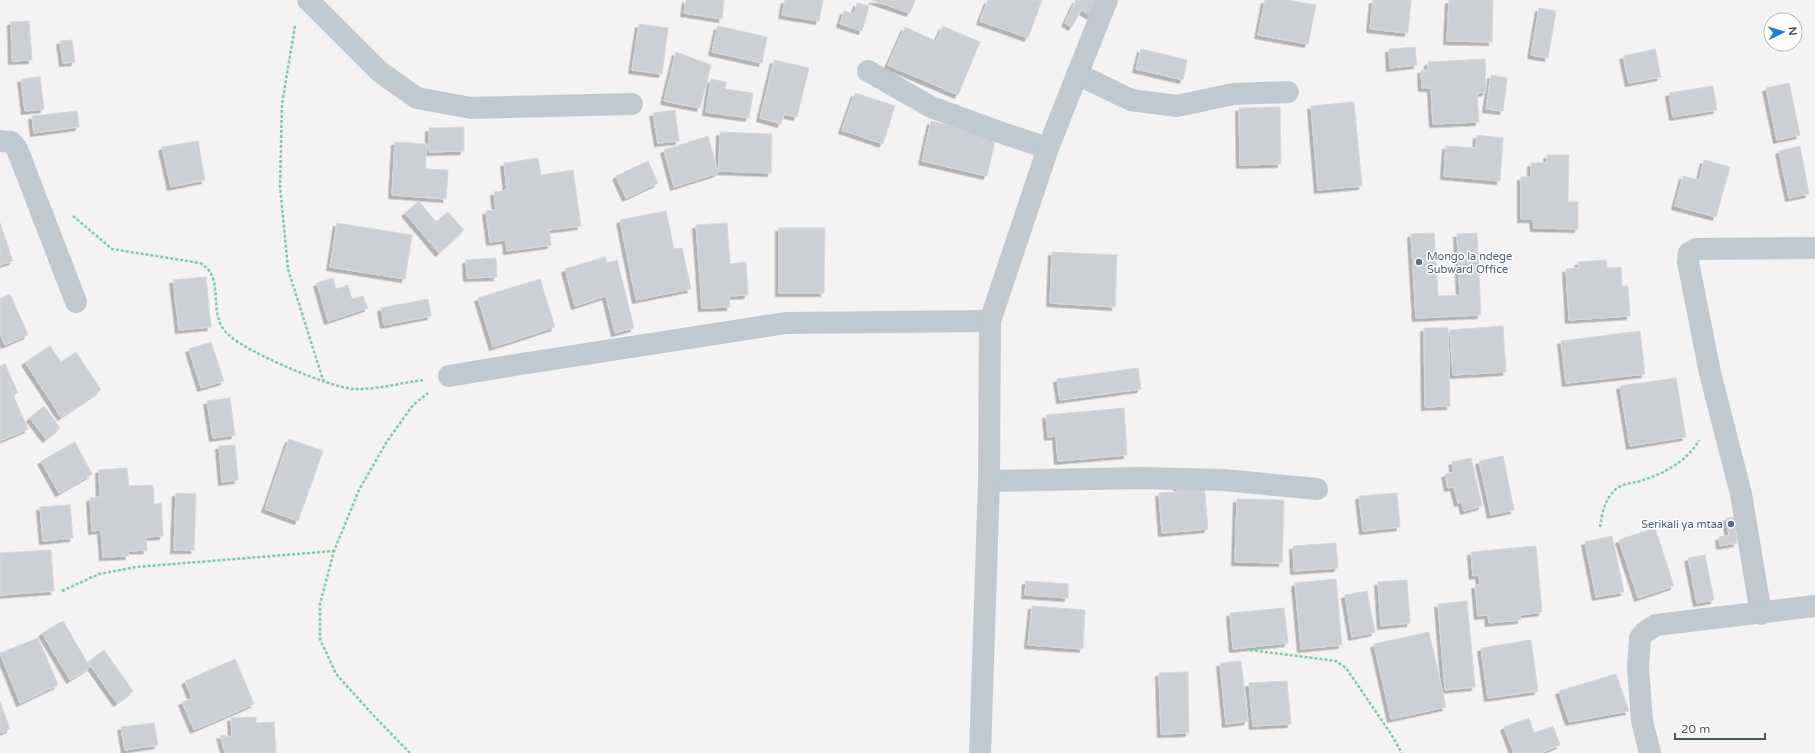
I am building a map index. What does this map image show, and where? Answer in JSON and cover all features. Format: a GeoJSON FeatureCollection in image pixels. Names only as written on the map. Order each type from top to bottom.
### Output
{"type":"FeatureCollection","features":[{"type":"Feature","properties":{"kind":"street"},"geometry":{"type":"LineString","coordinates":[[308,0],[380,72],[417,98],[471,108],[632,104]]}},
{"type":"Feature","properties":{"kind":"street"},"geometry":{"type":"LineString","coordinates":[[980,753],[989,481],[990,321],[1048,148],[1107,0]]}},
{"type":"Feature","properties":{"kind":"street"},"geometry":{"type":"LineString","coordinates":[[868,71],[931,107],[1048,148]]}},
{"type":"Feature","properties":{"kind":"street"},"geometry":{"type":"LineString","coordinates":[[1077,74],[1131,100],[1177,106],[1234,94],[1288,92]]}},
{"type":"Feature","properties":{"kind":"street"},"geometry":{"type":"LineString","coordinates":[[0,141],[11,142],[17,149],[76,302]]}},
{"type":"Feature","properties":{"kind":"street"},"geometry":{"type":"LineString","coordinates":[[1761,614],[1741,494],[1710,373],[1688,262],[1689,253],[1696,249],[1815,248]]}},
{"type":"Feature","properties":{"kind":"street"},"geometry":{"type":"LineString","coordinates":[[449,376],[786,323],[990,321]]}},
{"type":"Feature","properties":{"kind":"street"},"geometry":{"type":"LineString","coordinates":[[989,481],[1142,478],[1224,480],[1317,489]]}},
{"type":"Feature","properties":{"kind":"street"},"geometry":{"type":"LineString","coordinates":[[1650,753],[1642,721],[1638,667],[1640,638],[1645,632],[1656,625],[1761,614],[1815,606]]}},
{"type":"Feature","properties":{"kind":"path"},"geometry":{"type":"LineString","coordinates":[[295,22],[282,104],[280,186],[288,269],[323,380]]}},
{"type":"Feature","properties":{"kind":"path"},"geometry":{"type":"LineString","coordinates":[[71,214],[112,249],[200,263],[208,268],[213,275],[219,321],[228,335],[274,361],[342,387],[355,389],[449,376]]}},
{"type":"Feature","properties":{"kind":"path"},"geometry":{"type":"LineString","coordinates":[[410,753],[336,674],[320,639],[320,604],[334,551],[359,490],[386,443],[413,405],[449,376]]}},
{"type":"Feature","properties":{"kind":"path"},"geometry":{"type":"LineString","coordinates":[[1600,527],[1604,507],[1615,489],[1666,471],[1685,458],[1702,435]]}},
{"type":"Feature","properties":{"kind":"path"},"geometry":{"type":"LineString","coordinates":[[62,591],[99,574],[136,567],[334,551]]}},
{"type":"Feature","properties":{"kind":"path"},"geometry":{"type":"LineString","coordinates":[[1250,650],[1336,661],[1346,668],[1391,734],[1402,753]]}},
{"type":"Feature","properties":{"kind":"building"},"geometry":{"type":"Polygon","coordinates":[[[686,0],[724,0],[722,19],[684,13],[686,0]]]}},
{"type":"Feature","properties":{"kind":"building"},"geometry":{"type":"Polygon","coordinates":[[[785,0],[823,0],[819,21],[782,15],[785,0]]]}},
{"type":"Feature","properties":{"kind":"building"},"geometry":{"type":"Polygon","coordinates":[[[872,0],[915,0],[910,13],[872,0]]]}},
{"type":"Feature","properties":{"kind":"building"},"geometry":{"type":"Polygon","coordinates":[[[988,0],[1042,0],[1028,38],[980,21],[988,0]]]}},
{"type":"Feature","properties":{"kind":"building"},"geometry":{"type":"Polygon","coordinates":[[[1076,0],[1100,0],[1091,16],[1081,10],[1072,27],[1065,23],[1076,0]]]}},
{"type":"Feature","properties":{"kind":"building"},"geometry":{"type":"Polygon","coordinates":[[[1265,0],[1287,0],[1316,5],[1308,44],[1258,35],[1265,0]]]}},
{"type":"Feature","properties":{"kind":"building"},"geometry":{"type":"Polygon","coordinates":[[[1373,0],[1411,0],[1408,33],[1370,29],[1373,0]]]}},
{"type":"Feature","properties":{"kind":"building"},"geometry":{"type":"Polygon","coordinates":[[[1449,0],[1493,0],[1492,42],[1447,41],[1449,0]]]}},
{"type":"Feature","properties":{"kind":"building"},"geometry":{"type":"Polygon","coordinates":[[[857,3],[869,6],[862,31],[840,24],[844,11],[854,14],[857,3]]]}},
{"type":"Feature","properties":{"kind":"building"},"geometry":{"type":"Polygon","coordinates":[[[1539,8],[1556,11],[1548,58],[1531,55],[1539,8]]]}},
{"type":"Feature","properties":{"kind":"building"},"geometry":{"type":"Polygon","coordinates":[[[29,21],[32,60],[12,61],[11,22],[29,21]]]}},
{"type":"Feature","properties":{"kind":"building"},"geometry":{"type":"Polygon","coordinates":[[[639,24],[668,28],[662,74],[632,70],[639,24]]]}},
{"type":"Feature","properties":{"kind":"building"},"geometry":{"type":"Polygon","coordinates":[[[718,26],[767,37],[762,63],[712,52],[718,26]]]}},
{"type":"Feature","properties":{"kind":"building"},"geometry":{"type":"Polygon","coordinates":[[[943,26],[980,42],[958,95],[888,65],[905,27],[936,41],[943,26]]]}},
{"type":"Feature","properties":{"kind":"building"},"geometry":{"type":"Polygon","coordinates":[[[72,40],[75,62],[63,63],[60,41],[72,40]]]}},
{"type":"Feature","properties":{"kind":"building"},"geometry":{"type":"Polygon","coordinates":[[[1415,47],[1417,65],[1390,68],[1389,49],[1415,47]]]}},
{"type":"Feature","properties":{"kind":"building"},"geometry":{"type":"Polygon","coordinates":[[[1141,49],[1187,60],[1183,80],[1136,69],[1141,49]]]}},
{"type":"Feature","properties":{"kind":"building"},"geometry":{"type":"Polygon","coordinates":[[[1655,49],[1661,77],[1629,83],[1623,56],[1655,49]]]}},
{"type":"Feature","properties":{"kind":"building"},"geometry":{"type":"Polygon","coordinates":[[[676,52],[711,65],[700,108],[664,101],[676,52]]]}},
{"type":"Feature","properties":{"kind":"building"},"geometry":{"type":"Polygon","coordinates":[[[1485,59],[1486,92],[1477,93],[1479,122],[1433,124],[1431,88],[1422,88],[1421,70],[1428,70],[1428,62],[1485,59]]]}},
{"type":"Feature","properties":{"kind":"building"},"geometry":{"type":"Polygon","coordinates":[[[774,60],[809,68],[797,117],[784,114],[781,124],[760,118],[774,60]]]}},
{"type":"Feature","properties":{"kind":"building"},"geometry":{"type":"Polygon","coordinates":[[[1491,75],[1507,78],[1503,111],[1486,109],[1491,75]]]}},
{"type":"Feature","properties":{"kind":"building"},"geometry":{"type":"Polygon","coordinates":[[[40,77],[44,109],[25,111],[21,79],[40,77]]]}},
{"type":"Feature","properties":{"kind":"building"},"geometry":{"type":"Polygon","coordinates":[[[711,79],[726,82],[725,89],[753,93],[749,118],[706,112],[711,79]]]}},
{"type":"Feature","properties":{"kind":"building"},"geometry":{"type":"Polygon","coordinates":[[[1789,83],[1800,135],[1777,140],[1766,88],[1789,83]]]}},
{"type":"Feature","properties":{"kind":"building"},"geometry":{"type":"Polygon","coordinates":[[[1713,86],[1717,110],[1673,117],[1669,93],[1713,86]]]}},
{"type":"Feature","properties":{"kind":"building"},"geometry":{"type":"Polygon","coordinates":[[[855,93],[895,106],[883,144],[842,130],[855,93]]]}},
{"type":"Feature","properties":{"kind":"building"},"geometry":{"type":"Polygon","coordinates":[[[1354,102],[1362,186],[1318,190],[1311,106],[1354,102]]]}},
{"type":"Feature","properties":{"kind":"building"},"geometry":{"type":"Polygon","coordinates":[[[1280,107],[1281,164],[1240,165],[1239,108],[1280,107]]]}},
{"type":"Feature","properties":{"kind":"building"},"geometry":{"type":"Polygon","coordinates":[[[675,110],[679,141],[658,143],[653,113],[675,110]]]}},
{"type":"Feature","properties":{"kind":"building"},"geometry":{"type":"Polygon","coordinates":[[[77,111],[79,127],[34,133],[32,116],[77,111]]]}},
{"type":"Feature","properties":{"kind":"building"},"geometry":{"type":"Polygon","coordinates":[[[931,121],[996,136],[987,176],[922,161],[931,121]]]}},
{"type":"Feature","properties":{"kind":"building"},"geometry":{"type":"Polygon","coordinates":[[[464,127],[464,151],[429,152],[429,128],[464,127]]]}},
{"type":"Feature","properties":{"kind":"building"},"geometry":{"type":"Polygon","coordinates":[[[720,132],[772,134],[771,173],[719,171],[720,132]]]}},
{"type":"Feature","properties":{"kind":"building"},"geometry":{"type":"Polygon","coordinates":[[[1477,135],[1503,138],[1500,181],[1444,176],[1446,146],[1476,148],[1477,135]]]}},
{"type":"Feature","properties":{"kind":"building"},"geometry":{"type":"Polygon","coordinates":[[[708,136],[718,173],[674,187],[664,150],[708,136]]]}},
{"type":"Feature","properties":{"kind":"building"},"geometry":{"type":"Polygon","coordinates":[[[198,141],[205,180],[171,187],[162,147],[198,141]]]}},
{"type":"Feature","properties":{"kind":"building"},"geometry":{"type":"Polygon","coordinates":[[[395,142],[427,144],[425,169],[448,170],[446,199],[392,195],[395,142]]]}},
{"type":"Feature","properties":{"kind":"building"},"geometry":{"type":"Polygon","coordinates":[[[1800,146],[1809,194],[1789,198],[1779,151],[1800,146]]]}},
{"type":"Feature","properties":{"kind":"building"},"geometry":{"type":"Polygon","coordinates":[[[1547,155],[1569,155],[1568,202],[1578,202],[1578,229],[1534,228],[1533,219],[1521,219],[1521,177],[1531,177],[1531,163],[1547,163],[1547,155]]]}},
{"type":"Feature","properties":{"kind":"building"},"geometry":{"type":"Polygon","coordinates":[[[538,158],[541,175],[573,170],[581,226],[549,230],[551,245],[507,251],[506,240],[490,242],[486,211],[496,210],[494,192],[507,190],[504,163],[538,158]]]}},
{"type":"Feature","properties":{"kind":"building"},"geometry":{"type":"Polygon","coordinates":[[[1704,160],[1730,167],[1716,217],[1675,206],[1683,176],[1699,180],[1704,160]]]}},
{"type":"Feature","properties":{"kind":"building"},"geometry":{"type":"Polygon","coordinates":[[[648,161],[658,183],[626,198],[616,176],[648,161]]]}},
{"type":"Feature","properties":{"kind":"building"},"geometry":{"type":"Polygon","coordinates":[[[419,201],[436,222],[448,212],[464,230],[439,253],[405,213],[419,201]]]}},
{"type":"Feature","properties":{"kind":"building"},"geometry":{"type":"Polygon","coordinates":[[[666,211],[674,249],[682,248],[691,289],[636,300],[620,220],[666,211]]]}},
{"type":"Feature","properties":{"kind":"building"},"geometry":{"type":"Polygon","coordinates":[[[0,223],[13,261],[0,265],[0,223]]]}},
{"type":"Feature","properties":{"kind":"building"},"geometry":{"type":"Polygon","coordinates":[[[337,223],[412,235],[405,279],[330,267],[337,223]]]}},
{"type":"Feature","properties":{"kind":"building"},"geometry":{"type":"Polygon","coordinates":[[[727,223],[730,264],[746,262],[748,295],[729,296],[730,307],[702,308],[696,225],[727,223]]]}},
{"type":"Feature","properties":{"kind":"building"},"geometry":{"type":"Polygon","coordinates":[[[779,228],[825,228],[824,293],[779,293],[779,228]]]}},
{"type":"Feature","properties":{"kind":"building"},"geometry":{"type":"Polygon","coordinates":[[[1434,233],[1438,296],[1460,295],[1457,234],[1477,233],[1481,315],[1416,318],[1411,234],[1434,233]]]}},
{"type":"Feature","properties":{"kind":"building"},"geometry":{"type":"Polygon","coordinates":[[[1052,252],[1117,255],[1115,307],[1050,303],[1052,252]]]}},
{"type":"Feature","properties":{"kind":"building"},"geometry":{"type":"Polygon","coordinates":[[[605,257],[607,263],[617,260],[634,328],[615,333],[606,296],[575,306],[565,269],[605,257]]]}},
{"type":"Feature","properties":{"kind":"building"},"geometry":{"type":"Polygon","coordinates":[[[496,258],[497,277],[467,278],[466,260],[496,258]]]}},
{"type":"Feature","properties":{"kind":"building"},"geometry":{"type":"Polygon","coordinates":[[[1606,260],[1607,268],[1621,267],[1622,286],[1628,286],[1630,316],[1569,320],[1566,269],[1579,268],[1578,262],[1606,260]]]}},
{"type":"Feature","properties":{"kind":"building"},"geometry":{"type":"Polygon","coordinates":[[[206,277],[211,327],[179,330],[173,280],[206,277]]]}},
{"type":"Feature","properties":{"kind":"building"},"geometry":{"type":"Polygon","coordinates":[[[333,278],[336,289],[348,285],[352,299],[363,296],[368,308],[328,321],[317,283],[333,278]]]}},
{"type":"Feature","properties":{"kind":"building"},"geometry":{"type":"Polygon","coordinates":[[[540,279],[555,327],[493,347],[478,298],[540,279]]]}},
{"type":"Feature","properties":{"kind":"building"},"geometry":{"type":"Polygon","coordinates":[[[10,294],[28,335],[5,345],[0,334],[0,299],[10,294]]]}},
{"type":"Feature","properties":{"kind":"building"},"geometry":{"type":"Polygon","coordinates":[[[428,299],[431,316],[384,325],[381,308],[428,299]]]}},
{"type":"Feature","properties":{"kind":"building"},"geometry":{"type":"Polygon","coordinates":[[[1503,326],[1506,372],[1453,375],[1450,330],[1503,326]]]}},
{"type":"Feature","properties":{"kind":"building"},"geometry":{"type":"Polygon","coordinates":[[[1424,328],[1448,328],[1450,406],[1425,407],[1424,328]]]}},
{"type":"Feature","properties":{"kind":"building"},"geometry":{"type":"Polygon","coordinates":[[[1640,331],[1645,374],[1566,383],[1561,341],[1640,331]]]}},
{"type":"Feature","properties":{"kind":"building"},"geometry":{"type":"Polygon","coordinates":[[[211,342],[224,381],[201,388],[189,349],[211,342]]]}},
{"type":"Feature","properties":{"kind":"building"},"geometry":{"type":"Polygon","coordinates":[[[50,346],[61,362],[76,352],[101,390],[61,417],[25,362],[50,346]]]}},
{"type":"Feature","properties":{"kind":"building"},"geometry":{"type":"Polygon","coordinates":[[[5,364],[18,393],[13,395],[28,429],[0,441],[0,366],[5,364]]]}},
{"type":"Feature","properties":{"kind":"building"},"geometry":{"type":"Polygon","coordinates":[[[1138,368],[1141,389],[1060,400],[1057,379],[1138,368]]]}},
{"type":"Feature","properties":{"kind":"building"},"geometry":{"type":"Polygon","coordinates":[[[1676,378],[1686,437],[1630,446],[1620,386],[1676,378]]]}},
{"type":"Feature","properties":{"kind":"building"},"geometry":{"type":"Polygon","coordinates":[[[230,398],[235,435],[213,438],[207,401],[230,398]]]}},
{"type":"Feature","properties":{"kind":"building"},"geometry":{"type":"Polygon","coordinates":[[[44,406],[60,428],[46,439],[30,418],[44,406]]]}},
{"type":"Feature","properties":{"kind":"building"},"geometry":{"type":"Polygon","coordinates":[[[1124,408],[1127,455],[1058,461],[1056,436],[1048,437],[1046,415],[1124,408]]]}},
{"type":"Feature","properties":{"kind":"building"},"geometry":{"type":"Polygon","coordinates":[[[289,439],[323,451],[298,521],[265,509],[289,439]]]}},
{"type":"Feature","properties":{"kind":"building"},"geometry":{"type":"Polygon","coordinates":[[[75,442],[92,474],[59,493],[41,461],[75,442]]]}},
{"type":"Feature","properties":{"kind":"building"},"geometry":{"type":"Polygon","coordinates":[[[235,445],[238,480],[222,482],[219,446],[235,445]]]}},
{"type":"Feature","properties":{"kind":"building"},"geometry":{"type":"Polygon","coordinates":[[[1503,456],[1514,510],[1491,515],[1479,461],[1503,456]]]}},
{"type":"Feature","properties":{"kind":"building"},"geometry":{"type":"Polygon","coordinates":[[[1471,458],[1482,506],[1464,511],[1462,502],[1458,503],[1454,487],[1448,488],[1445,474],[1454,472],[1452,462],[1471,458]]]}},
{"type":"Feature","properties":{"kind":"building"},"geometry":{"type":"Polygon","coordinates":[[[127,468],[129,486],[153,485],[154,504],[161,503],[163,536],[146,537],[147,550],[128,551],[129,556],[103,557],[101,530],[92,531],[90,498],[100,497],[99,470],[127,468]]]}},
{"type":"Feature","properties":{"kind":"building"},"geometry":{"type":"Polygon","coordinates":[[[1204,483],[1208,529],[1162,533],[1159,493],[1178,492],[1177,485],[1204,483]]]}},
{"type":"Feature","properties":{"kind":"building"},"geometry":{"type":"Polygon","coordinates":[[[176,493],[196,494],[194,550],[174,550],[176,493]]]}},
{"type":"Feature","properties":{"kind":"building"},"geometry":{"type":"Polygon","coordinates":[[[1397,493],[1400,527],[1363,531],[1359,496],[1397,493]]]}},
{"type":"Feature","properties":{"kind":"building"},"geometry":{"type":"Polygon","coordinates":[[[1237,499],[1284,500],[1282,563],[1235,562],[1237,499]]]}},
{"type":"Feature","properties":{"kind":"building"},"geometry":{"type":"Polygon","coordinates":[[[70,505],[73,538],[43,541],[40,507],[70,505]]]}},
{"type":"Feature","properties":{"kind":"building"},"geometry":{"type":"Polygon","coordinates":[[[1734,517],[1737,543],[1720,546],[1719,537],[1729,535],[1726,518],[1734,517]]]}},
{"type":"Feature","properties":{"kind":"building"},"geometry":{"type":"Polygon","coordinates":[[[1655,528],[1674,586],[1638,598],[1619,540],[1655,528]]]}},
{"type":"Feature","properties":{"kind":"building"},"geometry":{"type":"Polygon","coordinates":[[[1612,536],[1624,592],[1596,597],[1585,542],[1612,536]]]}},
{"type":"Feature","properties":{"kind":"building"},"geometry":{"type":"Polygon","coordinates":[[[1336,543],[1338,568],[1294,571],[1293,546],[1336,543]]]}},
{"type":"Feature","properties":{"kind":"building"},"geometry":{"type":"Polygon","coordinates":[[[1536,546],[1542,612],[1520,615],[1521,620],[1489,623],[1488,615],[1478,616],[1475,585],[1480,585],[1479,575],[1473,576],[1471,552],[1536,546]]]}},
{"type":"Feature","properties":{"kind":"building"},"geometry":{"type":"Polygon","coordinates":[[[51,550],[54,591],[0,595],[0,553],[51,550]]]}},
{"type":"Feature","properties":{"kind":"building"},"geometry":{"type":"Polygon","coordinates":[[[1705,555],[1714,600],[1697,603],[1688,558],[1705,555]]]}},
{"type":"Feature","properties":{"kind":"building"},"geometry":{"type":"Polygon","coordinates":[[[1336,579],[1342,645],[1301,649],[1295,583],[1336,579]]]}},
{"type":"Feature","properties":{"kind":"building"},"geometry":{"type":"Polygon","coordinates":[[[1407,580],[1410,623],[1381,626],[1378,582],[1407,580]]]}},
{"type":"Feature","properties":{"kind":"building"},"geometry":{"type":"Polygon","coordinates":[[[1026,581],[1068,584],[1068,598],[1025,595],[1026,581]]]}},
{"type":"Feature","properties":{"kind":"building"},"geometry":{"type":"Polygon","coordinates":[[[1367,591],[1375,632],[1352,637],[1345,595],[1367,591]]]}},
{"type":"Feature","properties":{"kind":"building"},"geometry":{"type":"Polygon","coordinates":[[[1467,601],[1475,687],[1445,690],[1438,604],[1467,601]]]}},
{"type":"Feature","properties":{"kind":"building"},"geometry":{"type":"Polygon","coordinates":[[[1032,606],[1085,610],[1083,649],[1028,645],[1032,606]]]}},
{"type":"Feature","properties":{"kind":"building"},"geometry":{"type":"Polygon","coordinates":[[[1284,608],[1288,643],[1233,649],[1230,613],[1284,608]]]}},
{"type":"Feature","properties":{"kind":"building"},"geometry":{"type":"Polygon","coordinates":[[[63,621],[90,667],[70,680],[42,633],[63,621]]]}},
{"type":"Feature","properties":{"kind":"building"},"geometry":{"type":"Polygon","coordinates":[[[1429,632],[1446,707],[1391,719],[1374,644],[1429,632]]]}},
{"type":"Feature","properties":{"kind":"building"},"geometry":{"type":"Polygon","coordinates":[[[38,638],[58,685],[20,703],[0,653],[38,638]]]}},
{"type":"Feature","properties":{"kind":"building"},"geometry":{"type":"Polygon","coordinates":[[[1531,640],[1538,691],[1488,698],[1481,648],[1531,640]]]}},
{"type":"Feature","properties":{"kind":"building"},"geometry":{"type":"Polygon","coordinates":[[[104,650],[133,691],[117,703],[88,662],[104,650]]]}},
{"type":"Feature","properties":{"kind":"building"},"geometry":{"type":"Polygon","coordinates":[[[235,659],[254,704],[194,730],[182,702],[192,698],[185,681],[235,659]]]}},
{"type":"Feature","properties":{"kind":"building"},"geometry":{"type":"Polygon","coordinates":[[[1241,661],[1248,721],[1226,724],[1220,663],[1241,661]]]}},
{"type":"Feature","properties":{"kind":"building"},"geometry":{"type":"Polygon","coordinates":[[[1188,672],[1189,733],[1161,734],[1159,673],[1188,672]]]}},
{"type":"Feature","properties":{"kind":"building"},"geometry":{"type":"Polygon","coordinates":[[[1616,674],[1629,711],[1569,722],[1559,691],[1616,674]]]}},
{"type":"Feature","properties":{"kind":"building"},"geometry":{"type":"Polygon","coordinates":[[[1287,681],[1291,724],[1253,726],[1249,683],[1287,681]]]}},
{"type":"Feature","properties":{"kind":"building"},"geometry":{"type":"Polygon","coordinates":[[[0,702],[10,729],[0,733],[0,702]]]}},
{"type":"Feature","properties":{"kind":"building"},"geometry":{"type":"Polygon","coordinates":[[[256,717],[256,723],[274,722],[276,753],[225,753],[220,735],[232,737],[231,718],[256,717]]]}},
{"type":"Feature","properties":{"kind":"building"},"geometry":{"type":"Polygon","coordinates":[[[1529,718],[1534,733],[1553,726],[1560,745],[1541,753],[1514,753],[1504,727],[1529,718]]]}},
{"type":"Feature","properties":{"kind":"building"},"geometry":{"type":"Polygon","coordinates":[[[154,723],[158,745],[125,750],[121,727],[154,723]]]}},
{"type":"Feature","properties":{"kind":"place","name":"Mongo la ndege Subward Office"},"geometry":{"type":"Point","coordinates":[1419,262]}},
{"type":"Feature","properties":{"kind":"place","name":"Serikali ya mtaa"},"geometry":{"type":"Point","coordinates":[1731,524]}}]}
